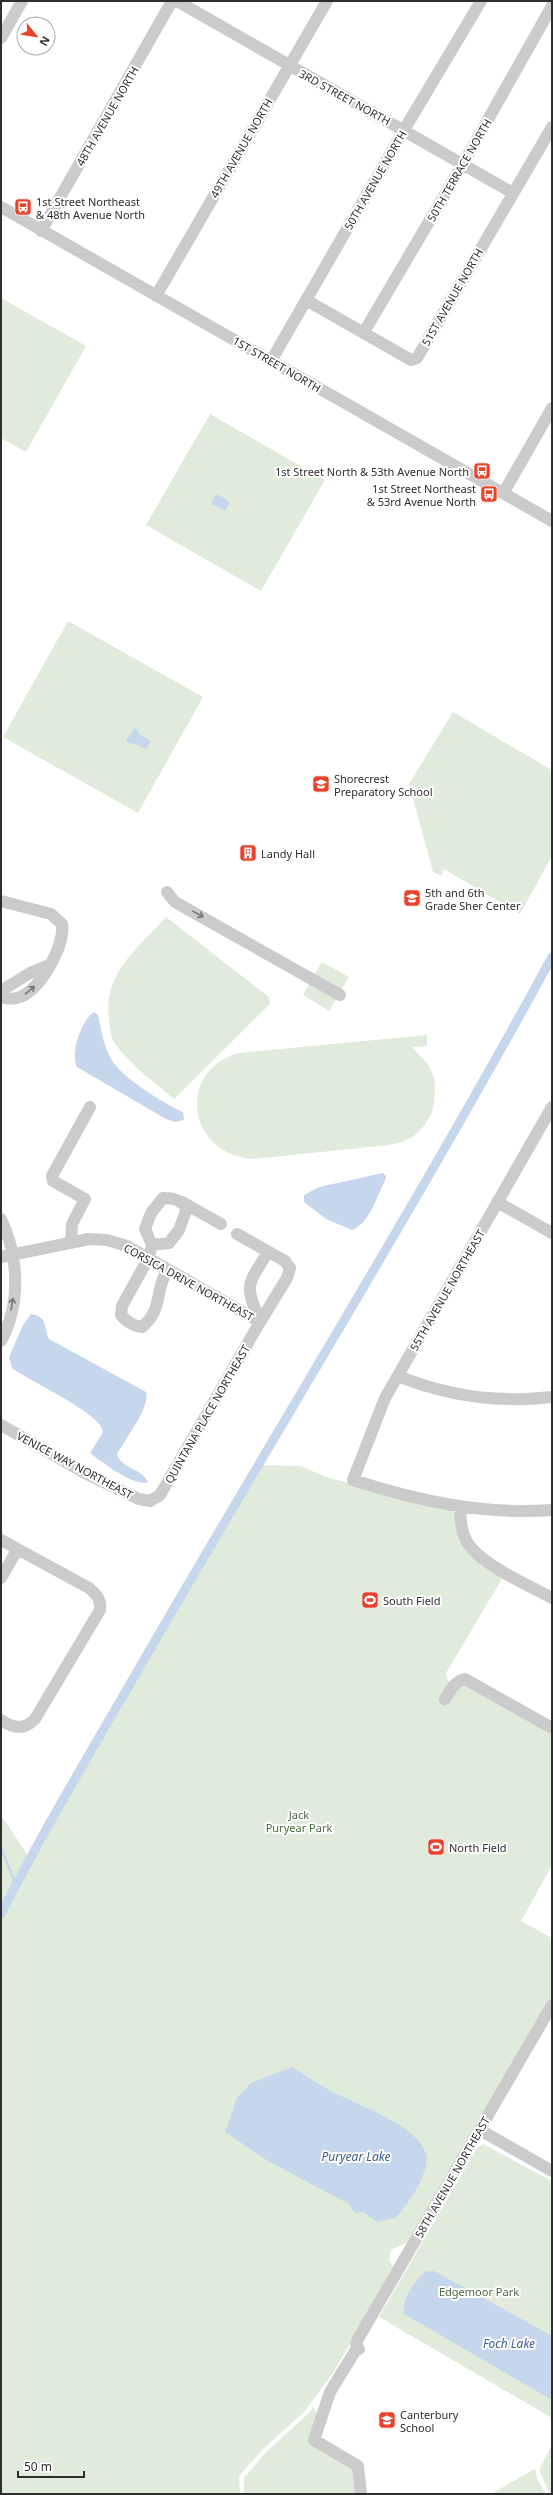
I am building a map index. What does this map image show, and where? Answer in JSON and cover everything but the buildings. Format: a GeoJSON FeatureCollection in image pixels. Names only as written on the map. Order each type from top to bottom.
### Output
{"type":"FeatureCollection","features":[{"type":"Feature","properties":{"kind":"street"},"geometry":{"type":"LineString","coordinates":[[1,38],[22,1]]}},
{"type":"Feature","properties":{"kind":"street","name":"48TH AVENUE NORTH"},"geometry":{"type":"LineString","coordinates":[[41,231],[172,1]]}},
{"type":"Feature","properties":{"kind":"street","name":"3RD STREET NORTH"},"geometry":{"type":"LineString","coordinates":[[177,1],[513,193]]}},
{"type":"Feature","properties":{"kind":"street","name":"49TH AVENUE NORTH"},"geometry":{"type":"LineString","coordinates":[[156,296],[326,1]]}},
{"type":"Feature","properties":{"kind":"street","name":"50TH AVENUE NORTH"},"geometry":{"type":"LineString","coordinates":[[272,362],[404,130],[481,1]]}},
{"type":"Feature","properties":{"kind":"street","name":"50TH TERRACE NORTH"},"geometry":{"type":"LineString","coordinates":[[364,332],[463,164],[552,6]]}},
{"type":"Feature","properties":{"kind":"street","name":"51ST AVENUE NORTH"},"geometry":{"type":"LineString","coordinates":[[306,300],[411,360],[417,358],[552,127]]}},
{"type":"Feature","properties":{"kind":"street","name":"1ST STREET NORTH"},"geometry":{"type":"LineString","coordinates":[[1,208],[504,492],[552,521]]}},
{"type":"Feature","properties":{"kind":"street"},"geometry":{"type":"LineString","coordinates":[[504,492],[552,408]]}},
{"type":"Feature","properties":{"kind":"street"},"geometry":{"type":"LineString","coordinates":[[167,892],[175,902],[340,995]]}},
{"type":"Feature","properties":{"kind":"street"},"geometry":{"type":"LineString","coordinates":[[1,901],[41,911],[58,919],[62,924],[62,942],[38,983],[26,993],[11,999],[1,997]]}},
{"type":"Feature","properties":{"kind":"street"},"geometry":{"type":"LineString","coordinates":[[1,991],[30,973],[49,965]]}},
{"type":"Feature","properties":{"kind":"street"},"geometry":{"type":"LineString","coordinates":[[71,1243],[72,1224],[85,1199],[53,1181],[52,1176],[90,1108]]}},
{"type":"Feature","properties":{"kind":"street","name":"55TH AVENUE NORTHEAST"},"geometry":{"type":"LineString","coordinates":[[460,1507],[396,1494],[353,1480],[379,1412],[398,1376],[497,1202],[551,1112]]}},
{"type":"Feature","properties":{"kind":"street"},"geometry":{"type":"LineString","coordinates":[[168,1270],[162,1278],[160,1297],[154,1313],[142,1327],[135,1326],[121,1315],[122,1306],[148,1259],[152,1245],[145,1229],[158,1203],[163,1198],[182,1202],[221,1224]]}},
{"type":"Feature","properties":{"kind":"street"},"geometry":{"type":"LineString","coordinates":[[152,1245],[169,1243],[176,1234],[185,1217],[187,1208],[182,1202]]}},
{"type":"Feature","properties":{"kind":"street"},"geometry":{"type":"LineString","coordinates":[[497,1202],[552,1233]]}},
{"type":"Feature","properties":{"kind":"street"},"geometry":{"type":"LineString","coordinates":[[1,1221],[14,1254],[14,1292],[11,1314],[1,1341]]}},
{"type":"Feature","properties":{"kind":"street"},"geometry":{"type":"LineString","coordinates":[[237,1234],[268,1252],[250,1282],[248,1289],[260,1322]]}},
{"type":"Feature","properties":{"kind":"street","name":"CORSICA DRIVE NORTHEAST"},"geometry":{"type":"LineString","coordinates":[[1,1257],[89,1239],[107,1240],[127,1246],[260,1322]]}},
{"type":"Feature","properties":{"kind":"street","name":"QUINTANA PLACE NORTHEAST"},"geometry":{"type":"LineString","coordinates":[[150,1502],[160,1495],[287,1278],[290,1268],[285,1261],[268,1252]]}},
{"type":"Feature","properties":{"kind":"street"},"geometry":{"type":"LineString","coordinates":[[398,1376],[429,1387],[480,1397],[515,1399],[552,1397]]}},
{"type":"Feature","properties":{"kind":"street","name":"VENICE WAY NORTHEAST"},"geometry":{"type":"LineString","coordinates":[[1,1425],[85,1473],[139,1499],[150,1502]]}},
{"type":"Feature","properties":{"kind":"street"},"geometry":{"type":"LineString","coordinates":[[552,1510],[526,1511],[460,1507],[462,1530],[472,1548],[491,1563],[552,1598]]}},
{"type":"Feature","properties":{"kind":"street"},"geometry":{"type":"LineString","coordinates":[[1,1540],[89,1588],[98,1596],[100,1602],[100,1610],[35,1719],[22,1728],[12,1727],[1,1720]]}},
{"type":"Feature","properties":{"kind":"street"},"geometry":{"type":"LineString","coordinates":[[1,1578],[17,1550]]}},
{"type":"Feature","properties":{"kind":"street"},"geometry":{"type":"LineString","coordinates":[[445,1699],[453,1686],[458,1681],[465,1679],[552,1728]]}},
{"type":"Feature","properties":{"kind":"street","name":"58TH AVENUE NORTHEAST"},"geometry":{"type":"LineString","coordinates":[[361,2494],[358,2466],[314,2440],[330,2392],[358,2349],[356,2344],[358,2339],[552,2005]]}},
{"type":"Feature","properties":{"kind":"street"},"geometry":{"type":"LineString","coordinates":[[480,2130],[552,2171]]}},
{"type":"Feature","properties":{"kind":"green space"},"geometry":{"type":"Polygon","coordinates":[[[1,298],[86,346],[26,452],[1,438],[1,298]]]}},
{"type":"Feature","properties":{"kind":"green space"},"geometry":{"type":"Polygon","coordinates":[[[210,414],[325,480],[261,591],[146,525],[210,414]]]}},
{"type":"Feature","properties":{"kind":"green space"},"geometry":{"type":"Polygon","coordinates":[[[68,621],[203,697],[138,813],[3,737],[68,621]]]}},
{"type":"Feature","properties":{"kind":"green space"},"geometry":{"type":"Polygon","coordinates":[[[453,712],[552,770],[552,856],[520,914],[444,869],[441,876],[433,872],[409,784],[453,712]]]}},
{"type":"Feature","properties":{"kind":"green space"},"geometry":{"type":"Polygon","coordinates":[[[166,917],[269,997],[270,1004],[174,1099],[122,1053],[113,1040],[109,1022],[111,988],[117,975],[134,951],[166,917]]]}},
{"type":"Feature","properties":{"kind":"green space"},"geometry":{"type":"Polygon","coordinates":[[[322,962],[349,977],[329,1011],[303,995],[322,962]]]}},
{"type":"Feature","properties":{"kind":"green space"},"geometry":{"type":"Polygon","coordinates":[[[427,1035],[427,1046],[412,1047],[428,1064],[434,1077],[434,1104],[431,1115],[424,1126],[414,1136],[402,1142],[389,1145],[254,1159],[231,1154],[214,1143],[203,1128],[197,1111],[198,1093],[205,1076],[219,1062],[239,1053],[427,1035]]]}},
{"type":"Feature","properties":{"kind":"green space","name":"Jack Puryear Park"},"geometry":{"type":"Polygon","coordinates":[[[257,1465],[301,1466],[326,1477],[453,1511],[457,1522],[503,1577],[446,1673],[448,1681],[459,1687],[465,1684],[552,1734],[552,1865],[521,1921],[552,1938],[552,1997],[408,2242],[391,2250],[389,2260],[393,2267],[335,2370],[305,2411],[263,2449],[239,2476],[240,2494],[1,2494],[1,1815],[30,1859],[71,1784],[257,1465]]]}},
{"type":"Feature","properties":{"kind":"green space","name":"Edgemoor Park"},"geometry":{"type":"Polygon","coordinates":[[[483,2144],[552,2181],[552,2418],[379,2317],[477,2148],[483,2144]]]}},
{"type":"Feature","properties":{"kind":"green space"},"geometry":{"type":"Polygon","coordinates":[[[314,2406],[317,2416],[309,2438],[354,2468],[356,2494],[244,2494],[244,2478],[266,2452],[308,2414],[314,2406]]]}},
{"type":"Feature","properties":{"kind":"green space"},"geometry":{"type":"Polygon","coordinates":[[[552,2445],[552,2494],[550,2494],[539,2470],[552,2445]]]}},
{"type":"Feature","properties":{"kind":"green space"},"geometry":{"type":"Polygon","coordinates":[[[535,2469],[538,2481],[546,2494],[491,2494],[535,2469]]]}},
{"type":"Feature","properties":{"kind":"water"},"geometry":{"type":"Polygon","coordinates":[[[216,494],[230,502],[225,511],[211,504],[216,494]]]}},
{"type":"Feature","properties":{"kind":"water"},"geometry":{"type":"Polygon","coordinates":[[[135,727],[140,735],[151,741],[146,749],[136,744],[128,743],[126,740],[135,727]]]}},
{"type":"Feature","properties":{"kind":"water"},"geometry":{"type":"Polygon","coordinates":[[[94,1012],[98,1015],[106,1049],[116,1066],[133,1082],[165,1103],[183,1112],[184,1120],[175,1122],[166,1119],[77,1067],[75,1054],[78,1038],[85,1022],[94,1012]]]}},
{"type":"Feature","properties":{"kind":"water"},"geometry":{"type":"Polygon","coordinates":[[[383,1173],[386,1176],[385,1181],[372,1209],[363,1222],[352,1230],[326,1219],[304,1202],[304,1195],[319,1187],[383,1173]]]}},
{"type":"Feature","properties":{"kind":"water"},"geometry":{"type":"Polygon","coordinates":[[[31,1314],[41,1317],[49,1339],[146,1392],[145,1406],[117,1454],[123,1463],[145,1477],[148,1482],[142,1483],[127,1478],[90,1453],[103,1432],[100,1425],[91,1416],[78,1407],[12,1368],[9,1357],[23,1325],[31,1314]]]}},
{"type":"Feature","properties":{"kind":"water","name":"Puryear Lake"},"geometry":{"type":"Polygon","coordinates":[[[292,2067],[331,2091],[370,2109],[399,2125],[421,2144],[426,2154],[427,2161],[422,2179],[406,2205],[395,2218],[377,2222],[363,2212],[355,2213],[349,2204],[268,2161],[225,2132],[237,2098],[251,2083],[292,2067]]]}},
{"type":"Feature","properties":{"kind":"water","name":"Foch Lake"},"geometry":{"type":"Polygon","coordinates":[[[434,2271],[552,2336],[552,2400],[404,2314],[405,2302],[413,2286],[424,2272],[434,2271]]]}},
{"type":"Feature","properties":{"kind":"waterway"},"geometry":{"type":"LineString","coordinates":[[1,1914],[30,1858],[76,1777],[448,1143],[552,957]]}},
{"type":"Feature","properties":{"kind":"waterway"},"geometry":{"type":"LineString","coordinates":[[1,1848],[16,1885]]}},
{"type":"Feature","properties":{"kind":"waterway"},"geometry":{"type":"LineString","coordinates":[[1,1901],[6,1905]]}},
{"type":"Feature","properties":{"kind":"place","name":"1st Street Northeast & 48th Avenue North"},"geometry":{"type":"Point","coordinates":[23,207]}},
{"type":"Feature","properties":{"kind":"place","name":"1st Street North & 53th Avenue North"},"geometry":{"type":"Point","coordinates":[482,471]}},
{"type":"Feature","properties":{"kind":"place","name":"1st Street Northeast & 53rd Avenue North"},"geometry":{"type":"Point","coordinates":[489,494]}},
{"type":"Feature","properties":{"kind":"place","name":"Shorecrest Preparatory School"},"geometry":{"type":"Point","coordinates":[321,784]}},
{"type":"Feature","properties":{"kind":"place","name":"Landy Hall"},"geometry":{"type":"Point","coordinates":[248,853]}},
{"type":"Feature","properties":{"kind":"place","name":"5th and 6th Grade Sher Center"},"geometry":{"type":"Point","coordinates":[412,898]}},
{"type":"Feature","properties":{"kind":"place","name":"South Field"},"geometry":{"type":"Point","coordinates":[370,1600]}},
{"type":"Feature","properties":{"kind":"place","name":"North Field"},"geometry":{"type":"Point","coordinates":[436,1847]}},
{"type":"Feature","properties":{"kind":"place","name":"Canterbury School"},"geometry":{"type":"Point","coordinates":[387,2420]}}]}
